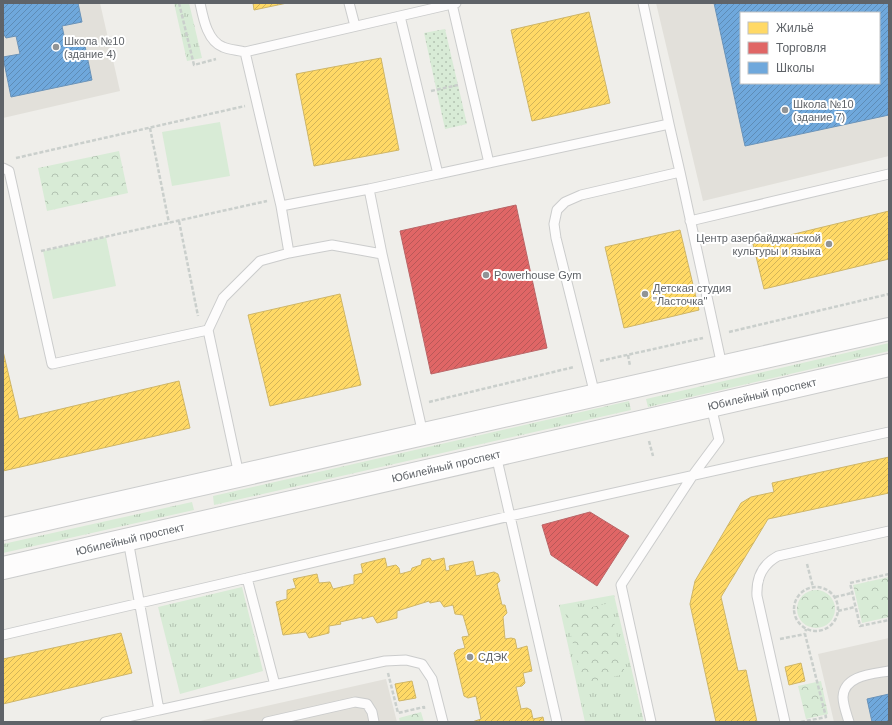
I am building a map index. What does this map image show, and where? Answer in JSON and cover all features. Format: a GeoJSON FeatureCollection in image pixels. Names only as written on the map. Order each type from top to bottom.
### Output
{"type":"FeatureCollection","features":[{"type":"Feature","properties":{"kind":"street"},"geometry":{"type":"LineString","coordinates":[[3,529],[889,329]]}},
{"type":"Feature","properties":{"kind":"street","name":"Юбилейный проспект"},"geometry":{"type":"LineString","coordinates":[[3,568],[889,365]]}},
{"type":"Feature","properties":{"kind":"lane"},"geometry":{"type":"LineString","coordinates":[[200,3],[205,25],[211,37],[221,47],[245,52],[454,3],[470,83],[489,163]]}},
{"type":"Feature","properties":{"kind":"lane"},"geometry":{"type":"LineString","coordinates":[[350,3],[355,26]]}},
{"type":"Feature","properties":{"kind":"lane"},"geometry":{"type":"LineString","coordinates":[[643,3],[722,366]]}},
{"type":"Feature","properties":{"kind":"lane"},"geometry":{"type":"LineString","coordinates":[[400,16],[438,174]]}},
{"type":"Feature","properties":{"kind":"lane"},"geometry":{"type":"LineString","coordinates":[[245,52],[280,202],[289,253]]}},
{"type":"Feature","properties":{"kind":"lane"},"geometry":{"type":"LineString","coordinates":[[280,202],[368,189],[669,124]]}},
{"type":"Feature","properties":{"kind":"lane"},"geometry":{"type":"LineString","coordinates":[[3,168],[9,171],[52,364],[205,330]]}},
{"type":"Feature","properties":{"kind":"lane"},"geometry":{"type":"LineString","coordinates":[[595,395],[556,238],[554,224],[557,210],[565,202],[581,195],[680,172]]}},
{"type":"Feature","properties":{"kind":"lane"},"geometry":{"type":"LineString","coordinates":[[690,221],[889,174]]}},
{"type":"Feature","properties":{"kind":"lane"},"geometry":{"type":"LineString","coordinates":[[368,189],[423,434]]}},
{"type":"Feature","properties":{"kind":"lane"},"geometry":{"type":"LineString","coordinates":[[239,475],[205,330],[223,298],[260,261],[289,253],[332,245],[382,254]]}},
{"type":"Feature","properties":{"kind":"lane"},"geometry":{"type":"LineString","coordinates":[[651,722],[621,584],[693,475],[719,440],[711,406]]}},
{"type":"Feature","properties":{"kind":"lane"},"geometry":{"type":"LineString","coordinates":[[3,636],[510,516],[889,432]]}},
{"type":"Feature","properties":{"kind":"lane"},"geometry":{"type":"LineString","coordinates":[[496,455],[557,722]]}},
{"type":"Feature","properties":{"kind":"lane"},"geometry":{"type":"LineString","coordinates":[[785,722],[757,596],[756,586],[759,576],[771,560],[778,556],[889,531]]}},
{"type":"Feature","properties":{"kind":"lane"},"geometry":{"type":"LineString","coordinates":[[128,539],[159,710]]}},
{"type":"Feature","properties":{"kind":"lane"},"geometry":{"type":"LineString","coordinates":[[247,578],[275,685]]}},
{"type":"Feature","properties":{"kind":"lane"},"geometry":{"type":"LineString","coordinates":[[105,722],[385,661],[406,660],[422,664],[432,679],[443,722]]}},
{"type":"Feature","properties":{"kind":"lane"},"geometry":{"type":"LineString","coordinates":[[849,722],[843,697],[846,688],[853,679],[889,671]]}},
{"type":"Feature","properties":{"kind":"lane"},"geometry":{"type":"LineString","coordinates":[[267,722],[355,702],[367,704],[372,712],[374,722]]}},
{"type":"Feature","properties":{"kind":"path"},"geometry":{"type":"LineString","coordinates":[[418,93],[470,83]]}},
{"type":"Feature","properties":{"kind":"path"},"geometry":{"type":"LineString","coordinates":[[11,159],[257,103]]}},
{"type":"Feature","properties":{"kind":"path"},"geometry":{"type":"LineString","coordinates":[[150,128],[169,223]]}},
{"type":"Feature","properties":{"kind":"path"},"geometry":{"type":"LineString","coordinates":[[27,254],[169,223],[280,202]]}},
{"type":"Feature","properties":{"kind":"path"},"geometry":{"type":"LineString","coordinates":[[179,221],[205,330]]}},
{"type":"Feature","properties":{"kind":"path"},"geometry":{"type":"LineString","coordinates":[[417,405],[889,294]]}},
{"type":"Feature","properties":{"kind":"path"},"geometry":{"type":"LineString","coordinates":[[804,550],[813,587]]}},
{"type":"Feature","properties":{"kind":"path"},"geometry":{"type":"LineString","coordinates":[[889,574],[850,583],[860,626],[889,620]]}},
{"type":"Feature","properties":{"kind":"path"},"geometry":{"type":"LineString","coordinates":[[813,587],[822,587],[830,591],[835,597],[838,611],[834,623],[828,629],[820,632],[806,629],[797,621],[794,612],[794,604],[798,596],[805,590],[813,587]]}},
{"type":"Feature","properties":{"kind":"path"},"geometry":{"type":"LineString","coordinates":[[835,597],[852,593]]}},
{"type":"Feature","properties":{"kind":"path"},"geometry":{"type":"LineString","coordinates":[[838,611],[855,607]]}},
{"type":"Feature","properties":{"kind":"path"},"geometry":{"type":"LineString","coordinates":[[800,722],[826,717],[805,634],[806,629]]}},
{"type":"Feature","properties":{"kind":"path"},"geometry":{"type":"LineString","coordinates":[[767,642],[805,634]]}},
{"type":"Feature","properties":{"kind":"path"},"geometry":{"type":"LineString","coordinates":[[385,661],[398,713],[424,707],[425,715]]}},
{"type":"Feature","properties":{"kind":"shaded area","name":"Школа №10 (здание 4)"},"geometry":{"type":"Polygon","coordinates":[[[3,3],[100,3],[120,91],[3,118],[3,3]]]}},
{"type":"Feature","properties":{"kind":"shaded area","name":"Школа №10 (здание 7)"},"geometry":{"type":"Polygon","coordinates":[[[656,3],[889,3],[889,156],[703,201],[656,3]]]}},
{"type":"Feature","properties":{"kind":"shaded area"},"geometry":{"type":"Polygon","coordinates":[[[889,638],[889,722],[834,722],[818,654],[889,638]]]}},
{"type":"Feature","properties":{"kind":"shaded area"},"geometry":{"type":"Polygon","coordinates":[[[386,679],[397,722],[199,722],[200,721],[386,679]]]}},
{"type":"Feature","properties":{"kind":"green space"},"geometry":{"type":"Polygon","coordinates":[[[174,3],[189,3],[202,58],[187,61],[174,3]]]}},
{"type":"Feature","properties":{"kind":"green space"},"geometry":{"type":"Polygon","coordinates":[[[445,29],[467,124],[445,129],[424,33],[445,29]]]}},
{"type":"Feature","properties":{"kind":"green space"},"geometry":{"type":"Polygon","coordinates":[[[220,122],[230,176],[172,186],[162,132],[220,122]]]}},
{"type":"Feature","properties":{"kind":"green space"},"geometry":{"type":"Polygon","coordinates":[[[119,151],[128,193],[47,211],[38,168],[119,151]]]}},
{"type":"Feature","properties":{"kind":"green space"},"geometry":{"type":"Polygon","coordinates":[[[106,237],[116,286],[53,299],[43,251],[106,237]]]}},
{"type":"Feature","properties":{"kind":"green space"},"geometry":{"type":"Polygon","coordinates":[[[889,343],[889,351],[648,407],[646,399],[889,343]]]}},
{"type":"Feature","properties":{"kind":"green space"},"geometry":{"type":"Polygon","coordinates":[[[629,401],[631,410],[214,505],[213,496],[629,401]]]}},
{"type":"Feature","properties":{"kind":"green space"},"geometry":{"type":"Polygon","coordinates":[[[192,502],[194,510],[3,553],[3,544],[192,502]]]}},
{"type":"Feature","properties":{"kind":"green space"},"geometry":{"type":"Polygon","coordinates":[[[889,577],[889,617],[862,623],[853,585],[889,577]]]}},
{"type":"Feature","properties":{"kind":"green space"},"geometry":{"type":"Polygon","coordinates":[[[242,587],[263,671],[180,694],[158,607],[242,587]]]}},
{"type":"Feature","properties":{"kind":"green space"},"geometry":{"type":"Polygon","coordinates":[[[812,590],[820,590],[830,595],[834,602],[834,616],[830,623],[820,628],[812,628],[802,623],[800,620],[797,613],[797,605],[802,595],[805,593],[812,590]]]}},
{"type":"Feature","properties":{"kind":"green space"},"geometry":{"type":"Polygon","coordinates":[[[614,595],[644,722],[585,722],[559,605],[614,595]]]}},
{"type":"Feature","properties":{"kind":"green space"},"geometry":{"type":"Polygon","coordinates":[[[610,603],[625,674],[582,684],[566,613],[610,603]]]}},
{"type":"Feature","properties":{"kind":"green space"},"geometry":{"type":"Polygon","coordinates":[[[821,681],[828,714],[806,719],[798,686],[821,681]]]}},
{"type":"Feature","properties":{"kind":"green space"},"geometry":{"type":"Polygon","coordinates":[[[421,712],[424,722],[400,722],[399,718],[421,712]]]}},
{"type":"Feature","properties":{"kind":"building: Жильё"},"geometry":{"type":"Polygon","coordinates":[[[253,3],[287,3],[254,10],[253,3]]]}},
{"type":"Feature","properties":{"kind":"building: Жильё"},"geometry":{"type":"Polygon","coordinates":[[[589,12],[610,103],[532,121],[511,30],[589,12]]]}},
{"type":"Feature","properties":{"kind":"building: Жильё"},"geometry":{"type":"Polygon","coordinates":[[[381,58],[399,150],[314,166],[296,74],[381,58]]]}},
{"type":"Feature","properties":{"kind":"building: Жильё"},"geometry":{"type":"Polygon","coordinates":[[[889,211],[889,259],[764,289],[753,244],[889,211]]]}},
{"type":"Feature","properties":{"kind":"building: Жильё"},"geometry":{"type":"Polygon","coordinates":[[[680,230],[699,310],[624,328],[605,247],[680,230]]]}},
{"type":"Feature","properties":{"kind":"building: Жильё"},"geometry":{"type":"Polygon","coordinates":[[[340,294],[361,385],[270,406],[248,315],[340,294]]]}},
{"type":"Feature","properties":{"kind":"building: Жильё"},"geometry":{"type":"Polygon","coordinates":[[[3,351],[19,419],[179,381],[190,428],[3,471],[3,351]]]}},
{"type":"Feature","properties":{"kind":"building: Жильё"},"geometry":{"type":"Polygon","coordinates":[[[889,457],[889,493],[768,519],[721,597],[738,671],[746,670],[757,722],[716,722],[690,604],[695,581],[741,503],[751,497],[774,492],[772,483],[889,457]]]}},
{"type":"Feature","properties":{"kind":"building: Жильё"},"geometry":{"type":"Polygon","coordinates":[[[385,558],[387,567],[396,565],[399,568],[400,574],[411,571],[412,568],[421,565],[422,560],[430,558],[432,561],[444,558],[446,571],[450,570],[449,566],[473,561],[476,576],[494,572],[498,574],[500,581],[497,584],[502,605],[505,605],[507,613],[503,617],[505,639],[515,639],[517,649],[527,646],[532,671],[523,673],[525,683],[522,686],[516,687],[521,709],[527,708],[531,710],[533,719],[543,717],[544,722],[472,722],[481,719],[476,696],[468,698],[464,696],[454,653],[457,650],[465,648],[462,637],[469,636],[463,615],[455,614],[453,605],[444,607],[440,601],[430,603],[429,601],[397,611],[397,618],[377,623],[373,616],[362,619],[362,617],[340,622],[341,624],[329,626],[329,633],[309,638],[306,632],[283,635],[276,602],[287,599],[287,590],[296,588],[293,579],[317,574],[319,583],[330,582],[333,589],[354,584],[354,575],[363,573],[361,564],[385,558]]]}},
{"type":"Feature","properties":{"kind":"building: Жильё"},"geometry":{"type":"Polygon","coordinates":[[[121,633],[132,673],[3,704],[3,659],[121,633]]]}},
{"type":"Feature","properties":{"kind":"building: Жильё"},"geometry":{"type":"Polygon","coordinates":[[[801,663],[805,681],[789,685],[785,667],[801,663]]]}},
{"type":"Feature","properties":{"kind":"building: Жильё"},"geometry":{"type":"Polygon","coordinates":[[[412,681],[416,698],[399,701],[395,684],[412,681]]]}},
{"type":"Feature","properties":{"kind":"building: Торговля"},"geometry":{"type":"Polygon","coordinates":[[[516,205],[547,348],[431,374],[400,231],[516,205]]]}},
{"type":"Feature","properties":{"kind":"building: Торговля"},"geometry":{"type":"Polygon","coordinates":[[[590,512],[629,536],[597,586],[551,555],[542,525],[590,512]]]}},
{"type":"Feature","properties":{"kind":"building: Школы"},"geometry":{"type":"Polygon","coordinates":[[[3,3],[78,3],[82,22],[62,26],[66,45],[84,41],[92,80],[11,97],[3,57],[20,54],[16,36],[6,38],[3,33],[3,3]]]}},
{"type":"Feature","properties":{"kind":"building: Школы"},"geometry":{"type":"Polygon","coordinates":[[[714,3],[889,3],[889,115],[745,146],[714,3]]]}},
{"type":"Feature","properties":{"kind":"building: Школы"},"geometry":{"type":"Polygon","coordinates":[[[889,694],[889,722],[872,722],[867,699],[889,694]]]}},
{"type":"Feature","properties":{"kind":"place","name":"Школа №10 (здание 4)"},"geometry":{"type":"Point","coordinates":[56,47]}},
{"type":"Feature","properties":{"kind":"place","name":"Школа №10 (здание 7)"},"geometry":{"type":"Point","coordinates":[785,110]}},
{"type":"Feature","properties":{"kind":"place","name":"Центр азербайджанской культуры и языка"},"geometry":{"type":"Point","coordinates":[829,244]}},
{"type":"Feature","properties":{"kind":"place","name":"Powerhouse Gym"},"geometry":{"type":"Point","coordinates":[486,275]}},
{"type":"Feature","properties":{"kind":"place","name":"Детская студия \"Ласточка\""},"geometry":{"type":"Point","coordinates":[645,294]}},
{"type":"Feature","properties":{"kind":"place","name":"СДЭК"},"geometry":{"type":"Point","coordinates":[470,657]}}]}
